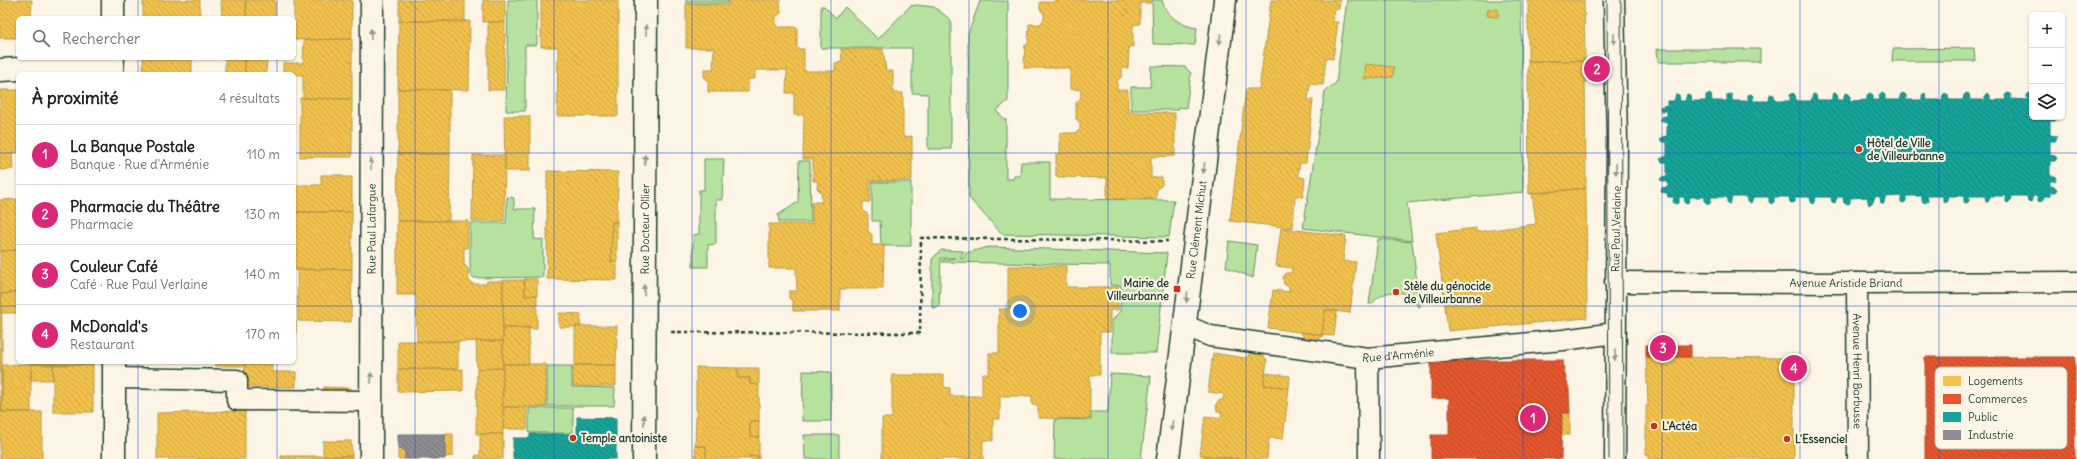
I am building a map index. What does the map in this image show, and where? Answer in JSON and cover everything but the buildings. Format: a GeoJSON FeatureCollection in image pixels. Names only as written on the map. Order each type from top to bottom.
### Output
{"type":"FeatureCollection","features":[{"type":"Feature","properties":{"kind":"street"},"geometry":{"type":"LineString","coordinates":[[113,0],[113,16]]}},
{"type":"Feature","properties":{"kind":"street","name":"Rue Paul Lafargue"},"geometry":{"type":"LineString","coordinates":[[371,459],[372,0]]}},
{"type":"Feature","properties":{"kind":"street","name":"Rue Docteur Ollier"},"geometry":{"type":"LineString","coordinates":[[644,459],[646,0]]}},
{"type":"Feature","properties":{"kind":"street","name":"Rue Clément Michut"},"geometry":{"type":"LineString","coordinates":[[1168,459],[1225,0]]}},
{"type":"Feature","properties":{"kind":"street","name":"Rue Paul Verlaine"},"geometry":{"type":"LineString","coordinates":[[1614,0],[1617,140],[1615,459]]}},
{"type":"Feature","properties":{"kind":"street"},"geometry":{"type":"LineString","coordinates":[[0,70],[113,65]]}},
{"type":"Feature","properties":{"kind":"street","name":"Avenue Aristide Briand"},"geometry":{"type":"LineString","coordinates":[[1615,282],[1858,284],[2077,282]]}},
{"type":"Feature","properties":{"kind":"street","name":"Avenue Henri Barbusse"},"geometry":{"type":"LineString","coordinates":[[1858,284],[1858,459]]}},
{"type":"Feature","properties":{"kind":"street","name":"Rue d'Arménie"},"geometry":{"type":"LineString","coordinates":[[1184,325],[1210,336],[1368,358],[1563,340],[1615,333]]}},
{"type":"Feature","properties":{"kind":"street"},"geometry":{"type":"LineString","coordinates":[[1368,358],[1368,459]]}},
{"type":"Feature","properties":{"kind":"street"},"geometry":{"type":"LineString","coordinates":[[114,459],[114,370],[236,380],[237,400],[371,401]]}},
{"type":"Feature","properties":{"kind":"path"},"geometry":{"type":"LineString","coordinates":[[644,332],[920,333],[921,238],[1194,241]]}},
{"type":"Feature","properties":{"kind":"green space"},"geometry":{"type":"Polygon","coordinates":[[[508,0],[537,0],[537,45],[525,45],[525,111],[506,111],[508,0]]]}},
{"type":"Feature","properties":{"kind":"green space"},"geometry":{"type":"Polygon","coordinates":[[[686,0],[728,0],[728,3],[686,3],[686,0]]]}},
{"type":"Feature","properties":{"kind":"green space"},"geometry":{"type":"Polygon","coordinates":[[[1152,0],[1162,0],[1167,11],[1175,19],[1185,25],[1197,28],[1195,45],[1153,44],[1152,0]]]}},
{"type":"Feature","properties":{"kind":"green space"},"geometry":{"type":"Polygon","coordinates":[[[1347,0],[1521,0],[1523,192],[1407,203],[1412,241],[1303,228],[1325,91],[1336,83],[1347,0]]]}},
{"type":"Feature","properties":{"kind":"green space"},"geometry":{"type":"Polygon","coordinates":[[[980,1],[1008,1],[1008,101],[996,111],[1006,120],[1006,179],[1013,179],[1014,176],[1020,176],[1021,162],[1050,162],[1050,199],[1174,200],[1169,237],[1002,234],[969,198],[968,34],[980,1]]]}},
{"type":"Feature","properties":{"kind":"green space"},"geometry":{"type":"Polygon","coordinates":[[[917,5],[934,7],[951,20],[951,149],[928,149],[928,94],[912,93],[912,48],[821,48],[821,6],[824,6],[836,18],[845,7],[878,39],[910,6],[917,5]]]}},
{"type":"Feature","properties":{"kind":"green space"},"geometry":{"type":"Polygon","coordinates":[[[1974,48],[1975,61],[1892,61],[1893,49],[1974,48]]]}},
{"type":"Feature","properties":{"kind":"green space"},"geometry":{"type":"Polygon","coordinates":[[[1657,49],[1760,49],[1760,62],[1658,62],[1657,49]]]}},
{"type":"Feature","properties":{"kind":"green space"},"geometry":{"type":"Polygon","coordinates":[[[1151,66],[1185,67],[1191,73],[1186,108],[1179,107],[1178,110],[1131,110],[1131,87],[1150,87],[1151,66]]]}},
{"type":"Feature","properties":{"kind":"green space"},"geometry":{"type":"Polygon","coordinates":[[[704,159],[724,159],[722,200],[716,200],[716,244],[708,245],[708,267],[693,267],[693,235],[699,234],[699,190],[704,190],[704,159]]]}},
{"type":"Feature","properties":{"kind":"green space"},"geometry":{"type":"Polygon","coordinates":[[[799,161],[810,161],[811,222],[779,222],[778,215],[798,202],[799,161]]]}},
{"type":"Feature","properties":{"kind":"green space"},"geometry":{"type":"Polygon","coordinates":[[[872,182],[911,182],[911,246],[885,246],[881,244],[880,221],[872,221],[872,182]]]}},
{"type":"Feature","properties":{"kind":"green space"},"geometry":{"type":"Polygon","coordinates":[[[507,197],[514,198],[514,209],[535,209],[534,239],[543,240],[543,277],[474,278],[470,274],[470,223],[506,223],[507,197]]]}},
{"type":"Feature","properties":{"kind":"green space"},"geometry":{"type":"Polygon","coordinates":[[[1378,239],[1412,242],[1420,307],[1418,307],[1414,300],[1408,296],[1396,292],[1383,295],[1372,304],[1369,304],[1378,239]]]}},
{"type":"Feature","properties":{"kind":"green space"},"geometry":{"type":"Polygon","coordinates":[[[1229,241],[1257,245],[1253,278],[1226,267],[1229,241]]]}},
{"type":"Feature","properties":{"kind":"green space"},"geometry":{"type":"Polygon","coordinates":[[[989,247],[1167,253],[1156,353],[1112,353],[1112,321],[1120,311],[1121,286],[1110,285],[1110,265],[942,262],[943,260],[955,258],[941,258],[939,307],[932,308],[932,259],[941,250],[964,251],[960,258],[963,259],[966,253],[989,247]]]}},
{"type":"Feature","properties":{"kind":"green space"},"geometry":{"type":"Polygon","coordinates":[[[547,366],[572,366],[572,387],[615,388],[614,406],[547,406],[547,366]]]}},
{"type":"Feature","properties":{"kind":"green space"},"geometry":{"type":"Polygon","coordinates":[[[803,371],[831,372],[831,421],[802,421],[803,371]]]}},
{"type":"Feature","properties":{"kind":"green space"},"geometry":{"type":"Polygon","coordinates":[[[1110,374],[1151,376],[1141,459],[1054,459],[1055,419],[1091,420],[1091,412],[1108,412],[1110,374]]]}},
{"type":"Feature","properties":{"kind":"green space"},"geometry":{"type":"Polygon","coordinates":[[[529,408],[573,408],[573,433],[529,433],[529,408]]]}},
{"type":"Feature","properties":{"kind":"green space"},"geometry":{"type":"Polygon","coordinates":[[[804,435],[839,435],[839,459],[805,459],[804,435]]]}},
{"type":"Feature","properties":{"kind":"tram line"},"geometry":{"type":"LineString","coordinates":[[1607,0],[1609,459]]}},
{"type":"Feature","properties":{"kind":"tram line"},"geometry":{"type":"LineString","coordinates":[[1621,0],[1623,459]]}},
{"type":"Feature","properties":{"kind":"place","name":"Pharmacie du Théâtre"},"geometry":{"type":"Point","coordinates":[1597,69]}},
{"type":"Feature","properties":{"kind":"place","name":"Hôtel de Ville de Villeurbanne"},"geometry":{"type":"Point","coordinates":[1859,149]}},
{"type":"Feature","properties":{"kind":"place","name":"Mairie de Villeurbanne"},"geometry":{"type":"Point","coordinates":[1177,289]}},
{"type":"Feature","properties":{"kind":"place","name":"Stèle du génocide de Villeurbanne"},"geometry":{"type":"Point","coordinates":[1396,292]}},
{"type":"Feature","properties":{"kind":"place","name":"Couleur Café"},"geometry":{"type":"Point","coordinates":[1663,348]}},
{"type":"Feature","properties":{"kind":"place","name":"McDonald's"},"geometry":{"type":"Point","coordinates":[1794,368]}},
{"type":"Feature","properties":{"kind":"place","name":"La Banque Postale"},"geometry":{"type":"Point","coordinates":[1533,418]}},
{"type":"Feature","properties":{"kind":"place","name":"L'Actéa"},"geometry":{"type":"Point","coordinates":[1654,426]}},
{"type":"Feature","properties":{"kind":"place","name":"Temple antoiniste"},"geometry":{"type":"Point","coordinates":[573,438]}},
{"type":"Feature","properties":{"kind":"place","name":"L'Essenciel"},"geometry":{"type":"Point","coordinates":[1787,439]}}]}
